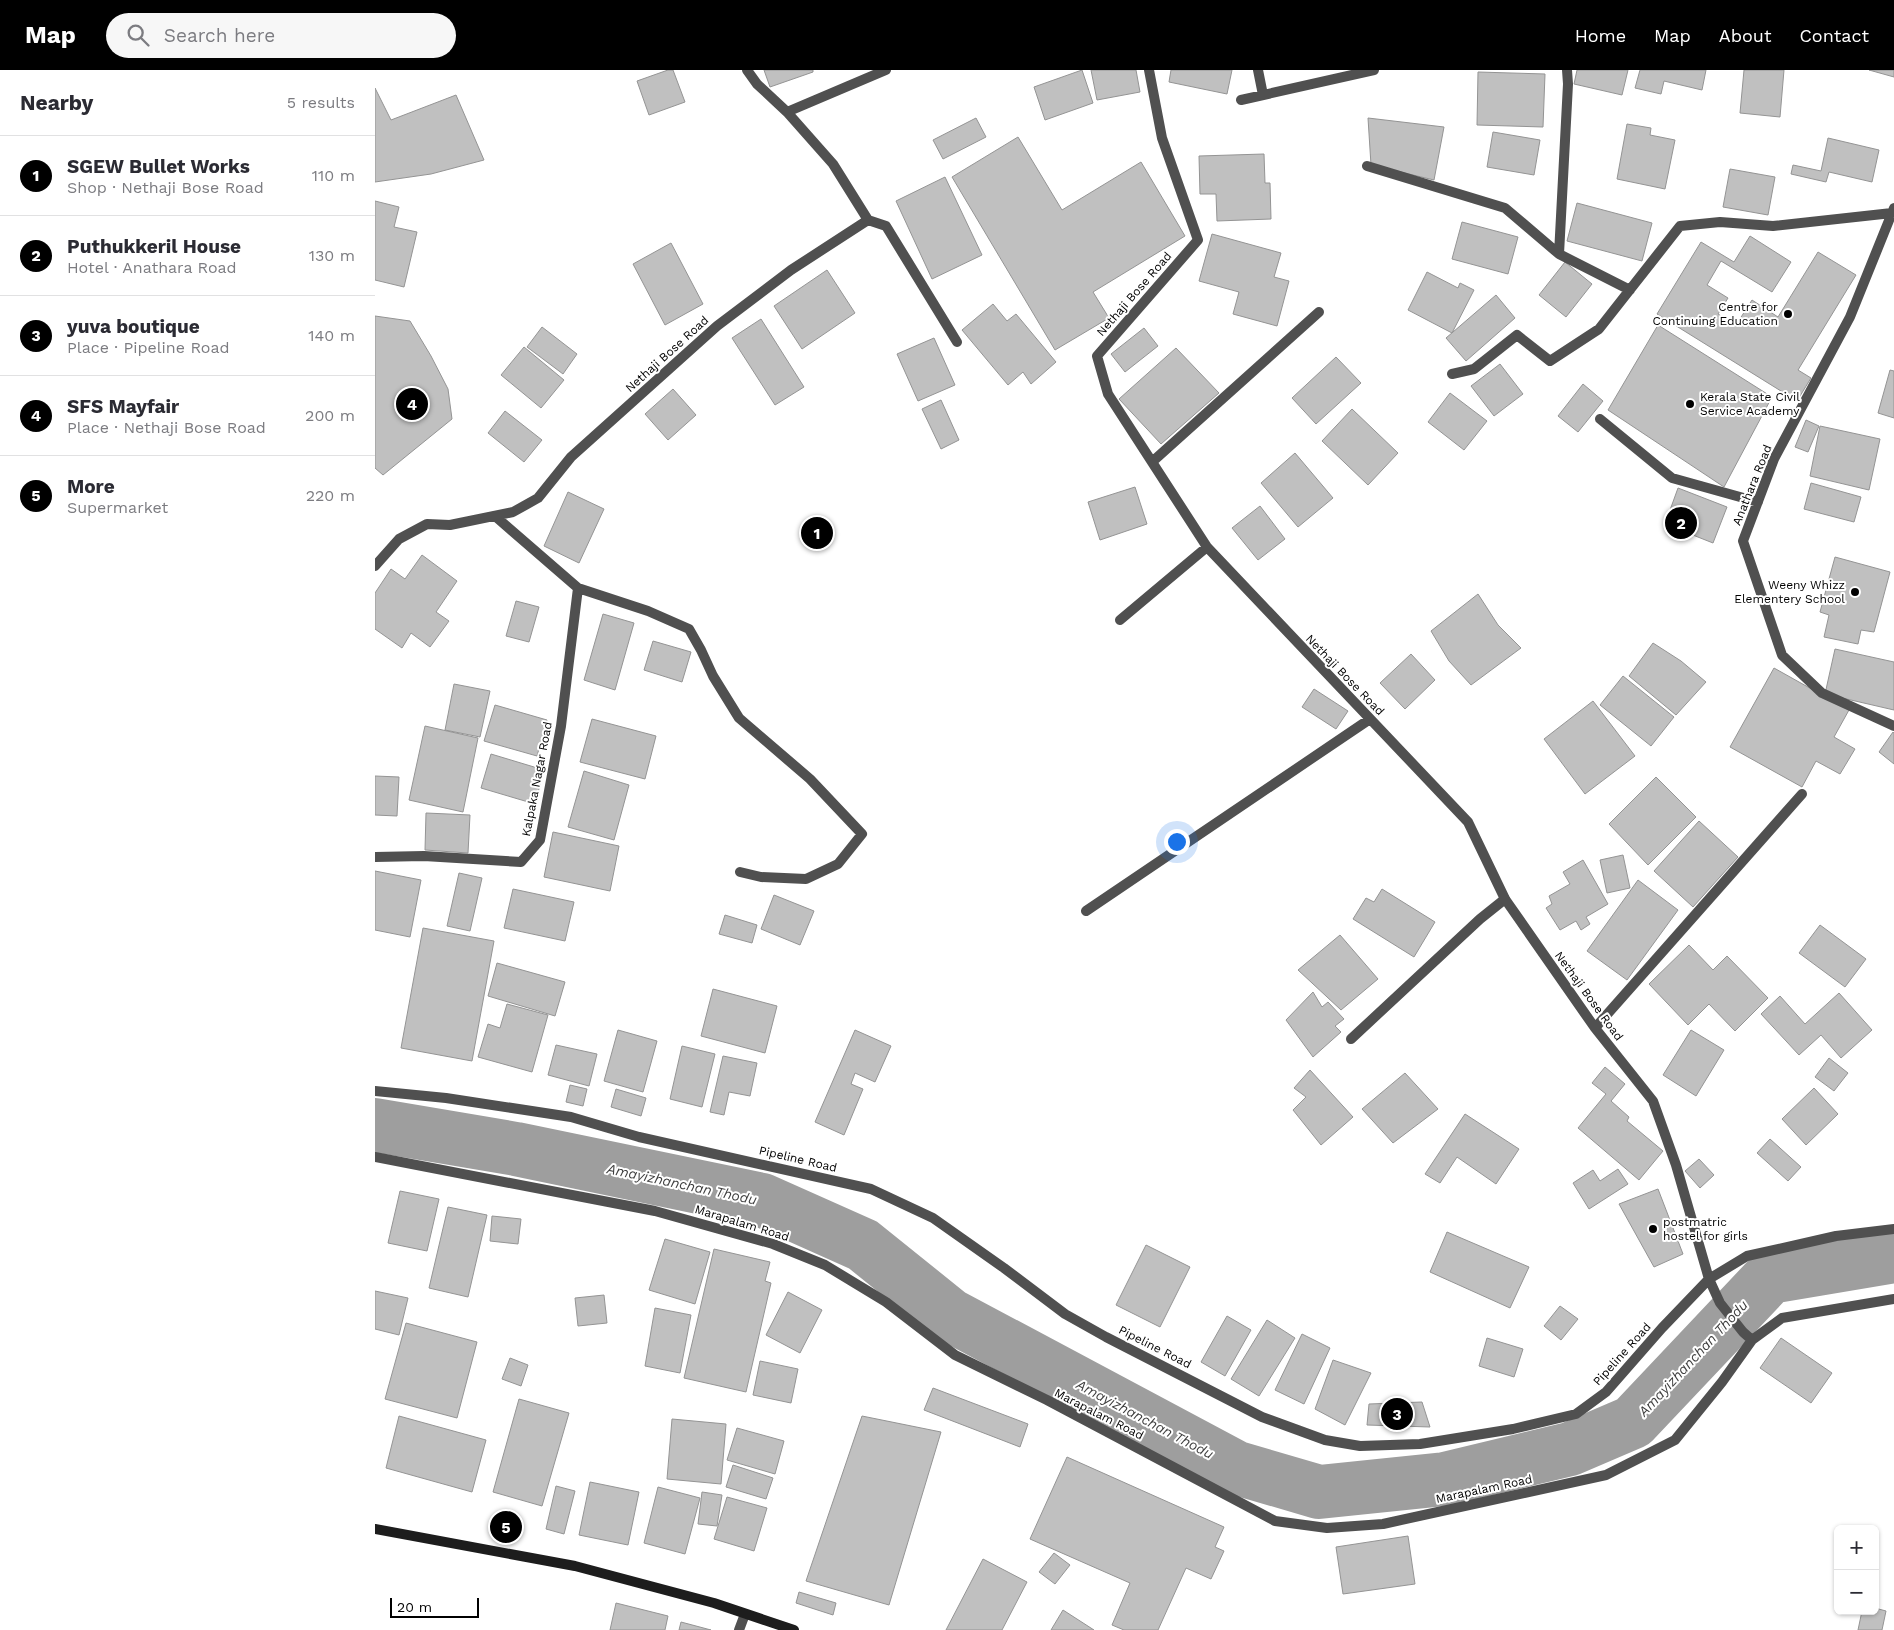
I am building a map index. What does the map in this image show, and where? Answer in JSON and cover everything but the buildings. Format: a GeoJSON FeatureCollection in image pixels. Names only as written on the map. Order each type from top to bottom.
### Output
{"type":"FeatureCollection","features":[{"type":"Feature","properties":{"kind":"street"},"geometry":{"type":"LineString","coordinates":[[747,70],[757,84],[787,112],[833,164],[868,220],[886,226],[957,342]]}},
{"type":"Feature","properties":{"kind":"street"},"geometry":{"type":"LineString","coordinates":[[787,112],[886,70]]}},
{"type":"Feature","properties":{"kind":"street","name":"Nethaji Bose Road"},"geometry":{"type":"LineString","coordinates":[[1149,70],[1162,138],[1198,240],[1097,356],[1108,394],[1207,547],[1468,822],[1505,899],[1595,1028],[1653,1101],[1676,1165],[1709,1279],[1720,1303],[1743,1332],[1752,1340]]}},
{"type":"Feature","properties":{"kind":"street"},"geometry":{"type":"LineString","coordinates":[[1258,70],[1263,94]]}},
{"type":"Feature","properties":{"kind":"street"},"geometry":{"type":"LineString","coordinates":[[1241,100],[1374,70]]}},
{"type":"Feature","properties":{"kind":"street"},"geometry":{"type":"LineString","coordinates":[[1559,254],[1568,84],[1567,70]]}},
{"type":"Feature","properties":{"kind":"street"},"geometry":{"type":"LineString","coordinates":[[1367,166],[1505,208],[1559,254],[1629,290]]}},
{"type":"Feature","properties":{"kind":"street"},"geometry":{"type":"LineString","coordinates":[[1451,374],[1474,369],[1517,335],[1550,361],[1599,329],[1680,226],[1720,222],[1773,226],[1893,210]]}},
{"type":"Feature","properties":{"kind":"street","name":"Anathara Road"},"geometry":{"type":"LineString","coordinates":[[1893,210],[1850,317],[1774,459],[1743,541],[1782,655],[1822,693],[1894,726]]}},
{"type":"Feature","properties":{"kind":"street","name":"Nethaji Bose Road"},"geometry":{"type":"LineString","coordinates":[[375,566],[399,538],[427,524],[450,525],[513,512],[538,498],[571,457],[717,326],[791,270],[868,220]]}},
{"type":"Feature","properties":{"kind":"street"},"geometry":{"type":"LineString","coordinates":[[1152,462],[1319,312]]}},
{"type":"Feature","properties":{"kind":"street"},"geometry":{"type":"LineString","coordinates":[[1600,419],[1672,478],[1758,502]]}},
{"type":"Feature","properties":{"kind":"street"},"geometry":{"type":"LineString","coordinates":[[495,516],[578,588],[648,611],[689,629],[713,676],[739,718],[810,779],[862,834],[838,864],[805,879],[761,877],[740,872]]}},
{"type":"Feature","properties":{"kind":"street"},"geometry":{"type":"LineString","coordinates":[[1120,620],[1207,547]]}},
{"type":"Feature","properties":{"kind":"street","name":"Kalpaka Nagar Road"},"geometry":{"type":"LineString","coordinates":[[375,857],[424,856],[521,862],[540,840],[565,698],[578,588]]}},
{"type":"Feature","properties":{"kind":"street"},"geometry":{"type":"LineString","coordinates":[[1086,912],[1370,718]]}},
{"type":"Feature","properties":{"kind":"street"},"geometry":{"type":"LineString","coordinates":[[1595,1028],[1802,794]]}},
{"type":"Feature","properties":{"kind":"street"},"geometry":{"type":"LineString","coordinates":[[1351,1039],[1480,918],[1505,899]]}},
{"type":"Feature","properties":{"kind":"street","name":"Pipeline Road"},"geometry":{"type":"LineString","coordinates":[[375,1092],[446,1098],[571,1117],[639,1137],[871,1188],[933,1218],[1065,1314],[1106,1337],[1263,1417],[1325,1440],[1361,1446],[1430,1442],[1513,1429],[1576,1414],[1607,1392],[1662,1328],[1709,1279],[1747,1256],[1836,1236],[1894,1229]]}},
{"type":"Feature","properties":{"kind":"street","name":"Marapalam Road"},"geometry":{"type":"LineString","coordinates":[[375,1157],[655,1211],[773,1244],[825,1265],[886,1302],[955,1355],[1055,1405],[1275,1521],[1327,1528],[1383,1524],[1605,1475],[1675,1440],[1722,1382],[1752,1340],[1781,1318],[1894,1299]]}},
{"type":"Feature","properties":{"kind":"street"},"geometry":{"type":"LineString","coordinates":[[375,1530],[575,1566],[714,1603],[794,1630]]}},
{"type":"Feature","properties":{"kind":"street"},"geometry":{"type":"LineString","coordinates":[[739,1630],[745,1614]]}},
{"type":"Feature","properties":{"kind":"waterway","name":"Amayizhanchan Thodu"},"geometry":{"type":"LineString","coordinates":[[375,1125],[516,1149],[762,1200],[863,1245],[950,1315],[1237,1468],[1319,1492],[1445,1479],[1570,1449],[1633,1422],[1770,1277],[1894,1256]]}},
{"type":"Feature","properties":{"kind":"place","name":"Centre for Continuing Education"},"geometry":{"type":"Point","coordinates":[1788,314]}},
{"type":"Feature","properties":{"kind":"place","name":"SFS Mayfair"},"geometry":{"type":"Point","coordinates":[412,404]}},
{"type":"Feature","properties":{"kind":"place","name":"Kerala State Civil Service Academy"},"geometry":{"type":"Point","coordinates":[1690,404]}},
{"type":"Feature","properties":{"kind":"place","name":"Puthukkeril House"},"geometry":{"type":"Point","coordinates":[1681,523]}},
{"type":"Feature","properties":{"kind":"place","name":"SGEW Bullet Works"},"geometry":{"type":"Point","coordinates":[817,533]}},
{"type":"Feature","properties":{"kind":"place","name":"Weeny Whizz Elementery School"},"geometry":{"type":"Point","coordinates":[1855,592]}},
{"type":"Feature","properties":{"kind":"place","name":"postmatric hostel for girls"},"geometry":{"type":"Point","coordinates":[1653,1229]}},
{"type":"Feature","properties":{"kind":"place","name":"yuva boutique"},"geometry":{"type":"Point","coordinates":[1397,1414]}},
{"type":"Feature","properties":{"kind":"place","name":"More"},"geometry":{"type":"Point","coordinates":[506,1527]}}]}
